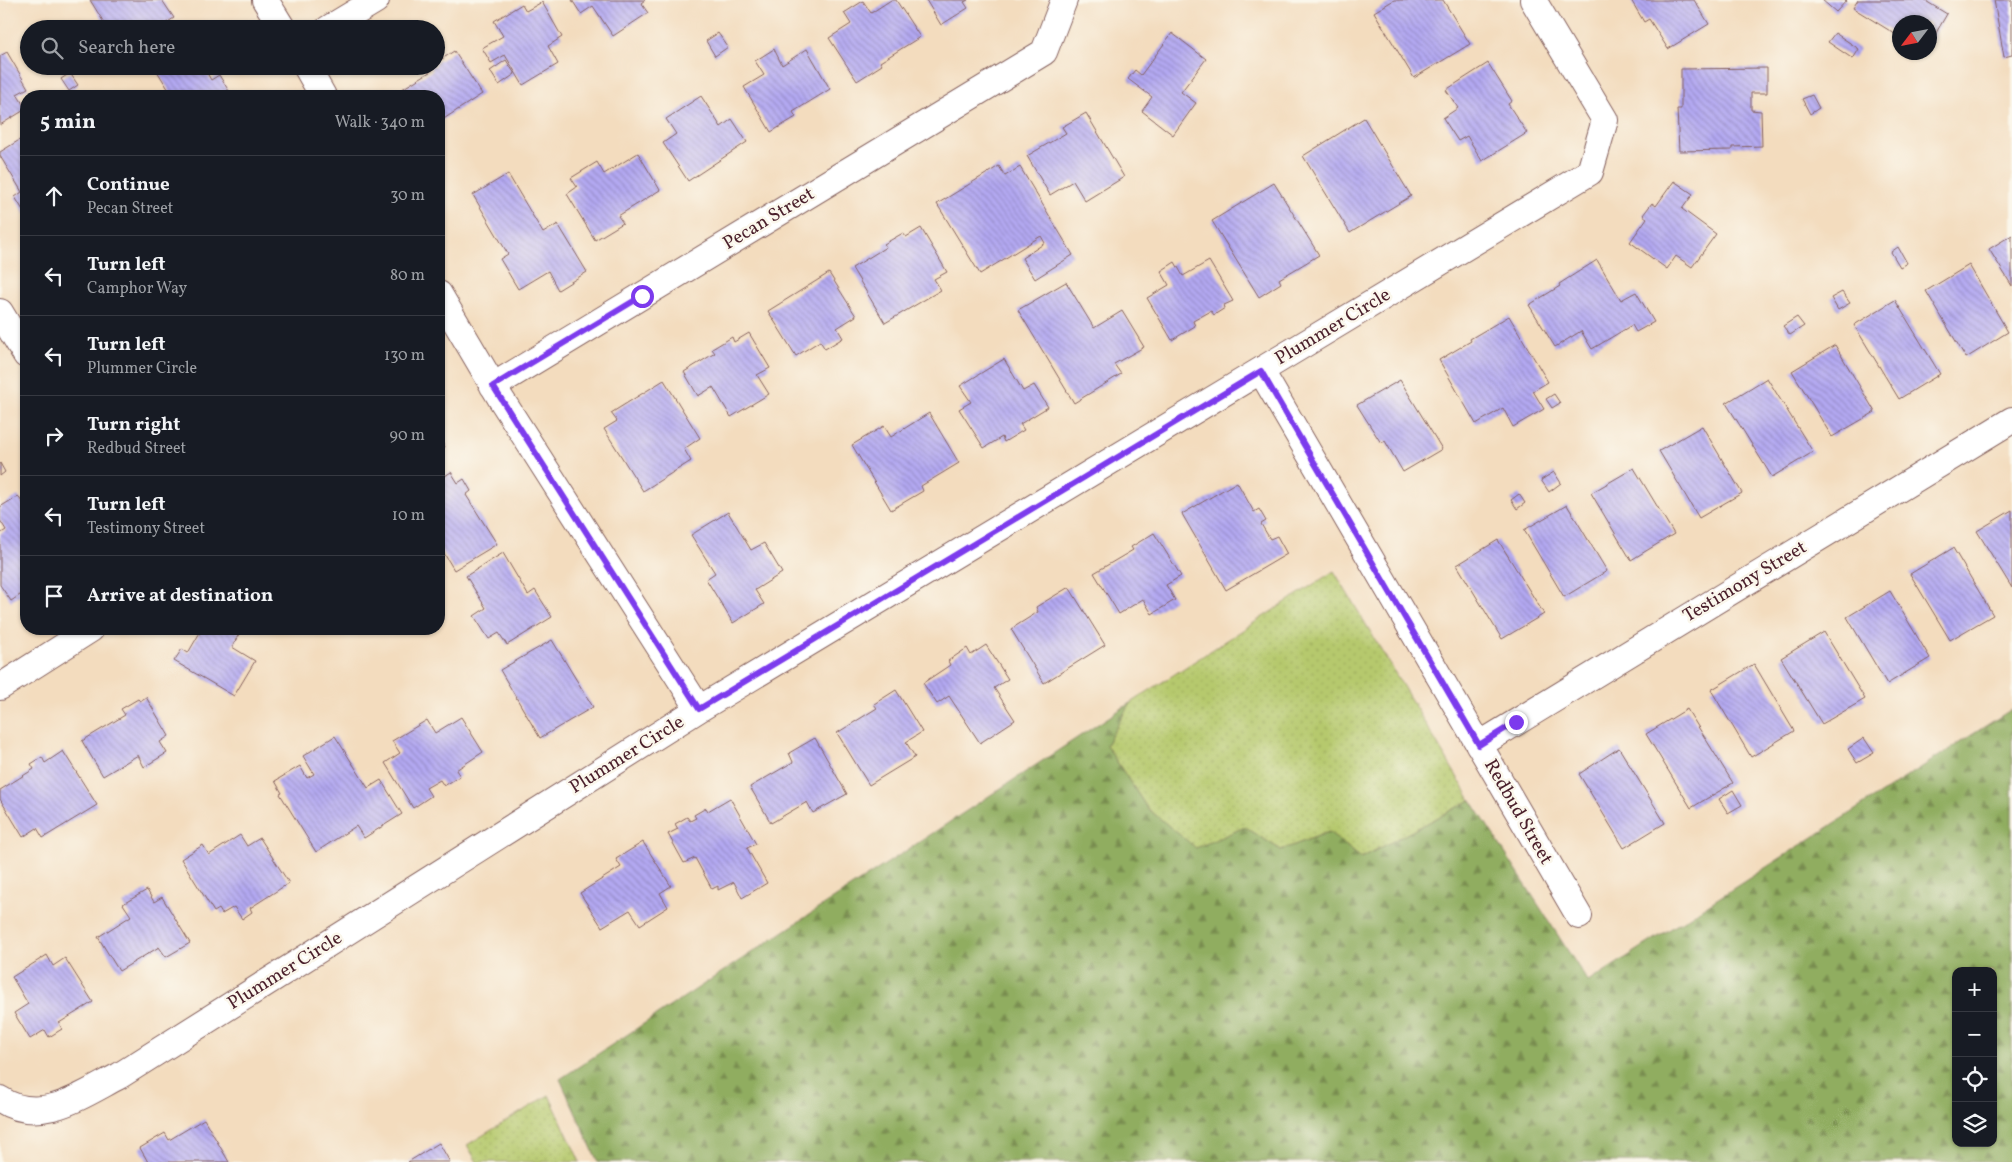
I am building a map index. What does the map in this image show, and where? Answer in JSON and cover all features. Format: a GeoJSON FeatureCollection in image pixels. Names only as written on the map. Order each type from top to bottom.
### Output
{"type":"FeatureCollection","features":[{"type":"Feature","properties":{"kind":"street"},"geometry":{"type":"LineString","coordinates":[[265,0],[277,20]]}},
{"type":"Feature","properties":{"kind":"street"},"geometry":{"type":"LineString","coordinates":[[343,20],[376,0]]}},
{"type":"Feature","properties":{"kind":"street","name":"Pecan Street"},"geometry":{"type":"LineString","coordinates":[[493,386],[1044,52],[1064,0]]}},
{"type":"Feature","properties":{"kind":"street","name":"Plummer Circle"},"geometry":{"type":"LineString","coordinates":[[0,1099],[8,1104],[31,1110],[56,1107],[80,1098],[118,1076],[699,709],[1590,172],[1605,120],[1533,0]]}},
{"type":"Feature","properties":{"kind":"street"},"geometry":{"type":"LineString","coordinates":[[311,75],[320,90]]}},
{"type":"Feature","properties":{"kind":"street"},"geometry":{"type":"LineString","coordinates":[[445,304],[493,386],[699,709]]}},
{"type":"Feature","properties":{"kind":"street"},"geometry":{"type":"LineString","coordinates":[[0,312],[20,345]]}},
{"type":"Feature","properties":{"kind":"street","name":"Redbud Street"},"geometry":{"type":"LineString","coordinates":[[1261,371],[1579,916]]}},
{"type":"Feature","properties":{"kind":"street","name":"Testimony Street"},"geometry":{"type":"LineString","coordinates":[[1479,745],[2012,420]]}},
{"type":"Feature","properties":{"kind":"street"},"geometry":{"type":"LineString","coordinates":[[0,688],[82,635]]}},
{"type":"Feature","properties":{"kind":"green space"},"geometry":{"type":"Polygon","coordinates":[[[1334,571],[1471,800],[1361,858],[1329,832],[1281,850],[1245,827],[1196,849],[1147,808],[1106,745],[1130,703],[1334,571]]]}},
{"type":"Feature","properties":{"kind":"green space"},"geometry":{"type":"Polygon","coordinates":[[[1130,703],[1106,745],[1147,808],[1196,848],[1245,827],[1281,850],[1329,832],[1361,858],[1471,800],[1588,982],[2012,709],[2012,1162],[598,1162],[560,1079],[1130,703]]]}},
{"type":"Feature","properties":{"kind":"green space"},"geometry":{"type":"Polygon","coordinates":[[[549,1095],[580,1162],[477,1162],[467,1145],[549,1095]]]}},
{"type":"Feature","properties":{"kind":"building"},"geometry":{"type":"Polygon","coordinates":[[[90,0],[162,0],[174,18],[171,20],[102,20],[90,0]]]}},
{"type":"Feature","properties":{"kind":"building"},"geometry":{"type":"Polygon","coordinates":[[[572,0],[645,0],[641,3],[648,13],[613,36],[593,6],[581,14],[572,0]]]}},
{"type":"Feature","properties":{"kind":"building"},"geometry":{"type":"Polygon","coordinates":[[[891,0],[896,0],[920,37],[880,62],[882,65],[857,81],[829,38],[851,24],[844,13],[863,1],[871,13],[891,0]]]}},
{"type":"Feature","properties":{"kind":"building"},"geometry":{"type":"Polygon","coordinates":[[[926,0],[968,0],[964,2],[968,8],[941,25],[926,0]]]}},
{"type":"Feature","properties":{"kind":"building"},"geometry":{"type":"Polygon","coordinates":[[[1394,0],[1443,0],[1470,44],[1414,78],[1374,12],[1394,0]]]}},
{"type":"Feature","properties":{"kind":"building"},"geometry":{"type":"Polygon","coordinates":[[[1631,0],[1694,0],[1709,24],[1668,49],[1649,19],[1644,22],[1631,0]]]}},
{"type":"Feature","properties":{"kind":"building"},"geometry":{"type":"Polygon","coordinates":[[[1822,0],[1847,0],[1836,12],[1822,0]]]}},
{"type":"Feature","properties":{"kind":"building"},"geometry":{"type":"Polygon","coordinates":[[[1858,0],[1924,0],[1947,14],[1937,31],[1937,15],[1892,15],[1892,32],[1853,8],[1858,0]]]}},
{"type":"Feature","properties":{"kind":"building"},"geometry":{"type":"Polygon","coordinates":[[[1994,0],[2012,0],[2012,55],[2004,57],[1994,0]]]}},
{"type":"Feature","properties":{"kind":"building"},"geometry":{"type":"Polygon","coordinates":[[[542,2],[562,37],[548,46],[558,64],[523,85],[505,55],[491,63],[482,48],[503,36],[494,21],[522,4],[526,11],[542,2]]]}},
{"type":"Feature","properties":{"kind":"building"},"geometry":{"type":"Polygon","coordinates":[[[718,33],[728,47],[715,56],[706,41],[718,33]]]}},
{"type":"Feature","properties":{"kind":"building"},"geometry":{"type":"Polygon","coordinates":[[[1172,33],[1206,59],[1181,92],[1196,103],[1173,135],[1142,111],[1152,97],[1128,79],[1135,70],[1141,75],[1172,33]]]}},
{"type":"Feature","properties":{"kind":"building"},"geometry":{"type":"Polygon","coordinates":[[[1835,33],[1859,49],[1853,59],[1828,42],[1835,33]]]}},
{"type":"Feature","properties":{"kind":"building"},"geometry":{"type":"Polygon","coordinates":[[[774,49],[782,65],[807,49],[830,89],[793,112],[796,117],[771,132],[744,87],[764,75],[755,61],[774,49]]]}},
{"type":"Feature","properties":{"kind":"building"},"geometry":{"type":"Polygon","coordinates":[[[454,51],[482,94],[445,118],[445,90],[400,90],[425,75],[445,75],[445,57],[454,51]]]}},
{"type":"Feature","properties":{"kind":"building"},"geometry":{"type":"Polygon","coordinates":[[[7,52],[28,88],[20,90],[17,94],[20,99],[20,113],[0,125],[0,56],[7,52]]]}},
{"type":"Feature","properties":{"kind":"building"},"geometry":{"type":"Polygon","coordinates":[[[506,60],[515,74],[499,85],[490,71],[506,60]]]}},
{"type":"Feature","properties":{"kind":"building"},"geometry":{"type":"Polygon","coordinates":[[[1488,63],[1512,101],[1508,104],[1527,133],[1482,161],[1467,136],[1458,141],[1443,118],[1458,108],[1446,90],[1488,63]]]}},
{"type":"Feature","properties":{"kind":"building"},"geometry":{"type":"Polygon","coordinates":[[[1767,68],[1767,93],[1751,93],[1751,110],[1761,111],[1762,146],[1732,147],[1732,150],[1679,151],[1677,109],[1681,109],[1681,69],[1767,68]]]}},
{"type":"Feature","properties":{"kind":"building"},"geometry":{"type":"Polygon","coordinates":[[[67,75],[71,75],[78,85],[68,90],[61,79],[67,75]]]}},
{"type":"Feature","properties":{"kind":"building"},"geometry":{"type":"Polygon","coordinates":[[[160,75],[208,75],[211,80],[219,75],[228,90],[169,90],[160,75]]]}},
{"type":"Feature","properties":{"kind":"building"},"geometry":{"type":"Polygon","coordinates":[[[1812,95],[1819,108],[1810,114],[1802,99],[1812,95]]]}},
{"type":"Feature","properties":{"kind":"building"},"geometry":{"type":"Polygon","coordinates":[[[701,96],[721,127],[732,119],[747,142],[688,181],[663,143],[676,134],[666,119],[701,96]]]}},
{"type":"Feature","properties":{"kind":"building"},"geometry":{"type":"Polygon","coordinates":[[[1086,113],[1124,177],[1085,201],[1073,181],[1050,195],[1027,156],[1066,133],[1062,127],[1086,113]]]}},
{"type":"Feature","properties":{"kind":"building"},"geometry":{"type":"Polygon","coordinates":[[[1364,118],[1411,196],[1350,233],[1303,156],[1364,118]]]}},
{"type":"Feature","properties":{"kind":"building"},"geometry":{"type":"Polygon","coordinates":[[[20,140],[20,189],[0,156],[0,152],[20,140]]]}},
{"type":"Feature","properties":{"kind":"building"},"geometry":{"type":"Polygon","coordinates":[[[638,153],[660,190],[618,216],[623,223],[595,240],[567,194],[577,187],[571,178],[597,162],[604,174],[638,153]]]}},
{"type":"Feature","properties":{"kind":"building"},"geometry":{"type":"Polygon","coordinates":[[[999,166],[1005,176],[1020,167],[1073,255],[1035,279],[1022,258],[1045,243],[1041,236],[980,274],[937,204],[999,166]]]}},
{"type":"Feature","properties":{"kind":"building"},"geometry":{"type":"Polygon","coordinates":[[[508,174],[543,233],[558,224],[587,272],[558,290],[548,271],[518,289],[500,259],[508,254],[473,195],[508,174]]]}},
{"type":"Feature","properties":{"kind":"building"},"geometry":{"type":"Polygon","coordinates":[[[1674,181],[1693,194],[1682,209],[1716,234],[1692,267],[1676,256],[1667,269],[1630,242],[1647,218],[1643,215],[1652,203],[1656,206],[1674,181]]]}},
{"type":"Feature","properties":{"kind":"building"},"geometry":{"type":"Polygon","coordinates":[[[1274,183],[1319,255],[1279,279],[1281,283],[1259,297],[1212,221],[1274,183]]]}},
{"type":"Feature","properties":{"kind":"building"},"geometry":{"type":"Polygon","coordinates":[[[20,193],[20,205],[15,197],[20,193]]]}},
{"type":"Feature","properties":{"kind":"building"},"geometry":{"type":"Polygon","coordinates":[[[921,228],[947,272],[934,279],[941,290],[885,323],[852,268],[886,247],[884,244],[903,233],[906,237],[921,228]]]}},
{"type":"Feature","properties":{"kind":"building"},"geometry":{"type":"Polygon","coordinates":[[[2012,235],[2012,286],[1989,249],[2012,235]]]}},
{"type":"Feature","properties":{"kind":"building"},"geometry":{"type":"Polygon","coordinates":[[[1898,247],[1907,263],[1900,267],[1891,252],[1898,247]]]}},
{"type":"Feature","properties":{"kind":"building"},"geometry":{"type":"Polygon","coordinates":[[[1597,260],[1621,300],[1636,292],[1654,322],[1636,332],[1632,325],[1592,349],[1581,331],[1555,347],[1529,305],[1597,260]]]}},
{"type":"Feature","properties":{"kind":"building"},"geometry":{"type":"Polygon","coordinates":[[[1209,261],[1233,301],[1224,305],[1225,308],[1214,315],[1211,311],[1193,321],[1195,326],[1172,340],[1147,298],[1169,285],[1161,271],[1175,262],[1183,276],[1209,261]]]}},
{"type":"Feature","properties":{"kind":"building"},"geometry":{"type":"Polygon","coordinates":[[[1969,265],[2008,332],[1966,358],[1926,291],[1969,265]]]}},
{"type":"Feature","properties":{"kind":"building"},"geometry":{"type":"Polygon","coordinates":[[[829,273],[856,316],[837,328],[843,338],[825,349],[820,341],[796,356],[768,311],[829,273]]]}},
{"type":"Feature","properties":{"kind":"building"},"geometry":{"type":"Polygon","coordinates":[[[1066,282],[1094,328],[1122,311],[1144,347],[1114,364],[1121,374],[1074,403],[1018,310],[1066,282]]]}},
{"type":"Feature","properties":{"kind":"building"},"geometry":{"type":"Polygon","coordinates":[[[1842,292],[1850,303],[1838,310],[1831,298],[1842,292]]]}},
{"type":"Feature","properties":{"kind":"building"},"geometry":{"type":"Polygon","coordinates":[[[1895,300],[1940,374],[1899,399],[1854,325],[1895,300]]]}},
{"type":"Feature","properties":{"kind":"building"},"geometry":{"type":"Polygon","coordinates":[[[1509,316],[1548,382],[1533,391],[1544,409],[1513,427],[1503,408],[1476,424],[1439,360],[1509,316]]]}},
{"type":"Feature","properties":{"kind":"building"},"geometry":{"type":"Polygon","coordinates":[[[1797,317],[1804,326],[1790,335],[1783,326],[1797,317]]]}},
{"type":"Feature","properties":{"kind":"building"},"geometry":{"type":"Polygon","coordinates":[[[749,333],[770,368],[757,375],[769,394],[731,417],[713,387],[698,396],[684,372],[715,353],[712,349],[732,337],[734,342],[749,333]]]}},
{"type":"Feature","properties":{"kind":"building"},"geometry":{"type":"Polygon","coordinates":[[[1835,345],[1875,412],[1832,437],[1792,371],[1835,345]]]}},
{"type":"Feature","properties":{"kind":"building"},"geometry":{"type":"Polygon","coordinates":[[[1004,359],[1023,391],[1034,385],[1048,407],[1020,424],[1024,430],[1004,442],[1002,437],[984,448],[959,409],[971,402],[960,386],[1004,359]]]}},
{"type":"Feature","properties":{"kind":"building"},"geometry":{"type":"Polygon","coordinates":[[[1767,378],[1813,452],[1772,477],[1726,403],[1767,378]]]}},
{"type":"Feature","properties":{"kind":"building"},"geometry":{"type":"Polygon","coordinates":[[[664,380],[700,438],[684,449],[691,461],[643,491],[604,429],[617,421],[611,413],[664,380]]]}},
{"type":"Feature","properties":{"kind":"building"},"geometry":{"type":"Polygon","coordinates":[[[1400,380],[1442,449],[1403,472],[1385,441],[1381,443],[1357,405],[1400,380]]]}},
{"type":"Feature","properties":{"kind":"building"},"geometry":{"type":"Polygon","coordinates":[[[1554,394],[1560,403],[1552,408],[1546,399],[1554,394]]]}},
{"type":"Feature","properties":{"kind":"building"},"geometry":{"type":"Polygon","coordinates":[[[929,413],[959,463],[921,486],[923,491],[891,510],[852,445],[884,426],[891,437],[929,413]]]}},
{"type":"Feature","properties":{"kind":"building"},"geometry":{"type":"Polygon","coordinates":[[[1702,426],[1742,493],[1699,518],[1659,451],[1702,426]]]}},
{"type":"Feature","properties":{"kind":"building"},"geometry":{"type":"Polygon","coordinates":[[[0,463],[5,472],[0,476],[0,463]]]}},
{"type":"Feature","properties":{"kind":"building"},"geometry":{"type":"Polygon","coordinates":[[[1634,468],[1674,534],[1631,560],[1591,493],[1634,468]]]}},
{"type":"Feature","properties":{"kind":"building"},"geometry":{"type":"Polygon","coordinates":[[[451,472],[458,483],[464,479],[471,491],[466,495],[497,544],[454,570],[445,555],[445,476],[451,472]]]}},
{"type":"Feature","properties":{"kind":"building"},"geometry":{"type":"Polygon","coordinates":[[[1554,472],[1561,483],[1549,492],[1541,480],[1554,472]]]}},
{"type":"Feature","properties":{"kind":"building"},"geometry":{"type":"Polygon","coordinates":[[[1237,482],[1254,512],[1259,509],[1266,521],[1261,524],[1270,539],[1277,536],[1287,554],[1226,590],[1182,514],[1237,482]]]}},
{"type":"Feature","properties":{"kind":"building"},"geometry":{"type":"Polygon","coordinates":[[[1519,494],[1525,503],[1517,509],[1511,500],[1519,494]]]}},
{"type":"Feature","properties":{"kind":"building"},"geometry":{"type":"Polygon","coordinates":[[[18,496],[20,499],[20,595],[11,601],[0,585],[0,534],[6,530],[0,520],[0,507],[18,496]]]}},
{"type":"Feature","properties":{"kind":"building"},"geometry":{"type":"Polygon","coordinates":[[[1567,505],[1607,571],[1564,597],[1524,530],[1567,505]]]}},
{"type":"Feature","properties":{"kind":"building"},"geometry":{"type":"Polygon","coordinates":[[[2012,510],[2012,588],[1977,531],[2012,510]]]}},
{"type":"Feature","properties":{"kind":"building"},"geometry":{"type":"Polygon","coordinates":[[[728,512],[751,550],[764,543],[782,573],[755,590],[764,604],[733,623],[706,579],[715,573],[691,535],[728,512]]]}},
{"type":"Feature","properties":{"kind":"building"},"geometry":{"type":"Polygon","coordinates":[[[1154,533],[1181,576],[1166,585],[1175,600],[1152,614],[1143,599],[1119,614],[1094,573],[1133,550],[1131,547],[1154,533]]]}},
{"type":"Feature","properties":{"kind":"building"},"geometry":{"type":"Polygon","coordinates":[[[1498,540],[1544,614],[1502,639],[1457,565],[1498,540]]]}},
{"type":"Feature","properties":{"kind":"building"},"geometry":{"type":"Polygon","coordinates":[[[1953,548],[1993,615],[1950,640],[1910,574],[1953,548]]]}},
{"type":"Feature","properties":{"kind":"building"},"geometry":{"type":"Polygon","coordinates":[[[503,553],[528,595],[535,590],[552,617],[507,645],[499,633],[489,639],[474,616],[486,608],[466,576],[503,553]]]}},
{"type":"Feature","properties":{"kind":"building"},"geometry":{"type":"Polygon","coordinates":[[[1069,587],[1105,645],[1044,683],[1011,629],[1038,612],[1036,607],[1069,587]]]}},
{"type":"Feature","properties":{"kind":"building"},"geometry":{"type":"Polygon","coordinates":[[[1890,591],[1930,658],[1887,684],[1847,617],[1890,591]]]}},
{"type":"Feature","properties":{"kind":"building"},"geometry":{"type":"Polygon","coordinates":[[[1824,632],[1865,699],[1822,724],[1781,658],[1824,632]]]}},
{"type":"Feature","properties":{"kind":"building"},"geometry":{"type":"Polygon","coordinates":[[[198,635],[238,635],[232,647],[255,661],[234,696],[174,661],[182,649],[188,653],[198,635]]]}},
{"type":"Feature","properties":{"kind":"building"},"geometry":{"type":"Polygon","coordinates":[[[552,640],[593,707],[540,738],[500,670],[552,640]]]}},
{"type":"Feature","properties":{"kind":"building"},"geometry":{"type":"Polygon","coordinates":[[[986,645],[1008,679],[994,688],[1015,720],[980,743],[949,696],[937,704],[923,683],[950,665],[948,661],[967,648],[971,655],[986,645]]]}},
{"type":"Feature","properties":{"kind":"building"},"geometry":{"type":"Polygon","coordinates":[[[1754,664],[1794,731],[1751,757],[1711,690],[1754,664]]]}},
{"type":"Feature","properties":{"kind":"building"},"geometry":{"type":"Polygon","coordinates":[[[896,690],[922,732],[906,742],[915,757],[869,785],[837,733],[877,708],[874,704],[896,690]]]}},
{"type":"Feature","properties":{"kind":"building"},"geometry":{"type":"Polygon","coordinates":[[[146,697],[169,736],[160,742],[167,753],[144,767],[138,755],[103,776],[82,741],[125,715],[121,709],[138,699],[140,701],[146,697]]]}},
{"type":"Feature","properties":{"kind":"building"},"geometry":{"type":"Polygon","coordinates":[[[1687,709],[1733,783],[1691,808],[1646,734],[1687,709]]]}},
{"type":"Feature","properties":{"kind":"building"},"geometry":{"type":"Polygon","coordinates":[[[461,717],[483,752],[456,770],[460,776],[444,786],[440,780],[426,788],[431,796],[413,808],[385,763],[400,753],[392,741],[427,720],[435,733],[461,717]]]}},
{"type":"Feature","properties":{"kind":"building"},"geometry":{"type":"Polygon","coordinates":[[[335,736],[368,788],[381,780],[402,814],[364,838],[356,826],[316,852],[280,794],[282,793],[275,781],[300,766],[307,778],[314,774],[303,756],[335,736]]]}},
{"type":"Feature","properties":{"kind":"building"},"geometry":{"type":"Polygon","coordinates":[[[815,738],[847,794],[813,813],[807,802],[771,823],[750,787],[793,762],[789,753],[815,738]]]}},
{"type":"Feature","properties":{"kind":"building"},"geometry":{"type":"Polygon","coordinates":[[[1864,738],[1874,753],[1857,763],[1848,749],[1864,738]]]}},
{"type":"Feature","properties":{"kind":"building"},"geometry":{"type":"Polygon","coordinates":[[[1619,748],[1665,823],[1624,848],[1579,774],[1619,748]]]}},
{"type":"Feature","properties":{"kind":"building"},"geometry":{"type":"Polygon","coordinates":[[[63,751],[97,805],[43,838],[37,828],[23,837],[0,799],[0,790],[34,769],[31,764],[42,757],[45,763],[63,751]]]}},
{"type":"Feature","properties":{"kind":"building"},"geometry":{"type":"Polygon","coordinates":[[[1733,790],[1742,805],[1728,813],[1719,799],[1733,790]]]}},
{"type":"Feature","properties":{"kind":"building"},"geometry":{"type":"Polygon","coordinates":[[[730,798],[756,844],[747,848],[767,883],[742,898],[734,882],[718,890],[718,886],[712,889],[695,858],[684,863],[668,834],[678,829],[675,824],[687,817],[690,821],[696,818],[694,815],[706,808],[708,811],[730,798]]]}},
{"type":"Feature","properties":{"kind":"building"},"geometry":{"type":"Polygon","coordinates":[[[240,835],[247,846],[260,838],[289,883],[250,908],[252,912],[242,919],[234,907],[222,914],[219,909],[214,912],[181,859],[203,845],[209,855],[240,835]]]}},
{"type":"Feature","properties":{"kind":"building"},"geometry":{"type":"Polygon","coordinates":[[[643,842],[671,886],[660,893],[668,907],[640,925],[630,910],[602,927],[580,893],[621,867],[616,859],[643,842]]]}},
{"type":"Feature","properties":{"kind":"building"},"geometry":{"type":"Polygon","coordinates":[[[147,890],[154,902],[162,897],[190,943],[166,957],[159,947],[119,971],[98,937],[131,916],[123,904],[147,890]]]}},
{"type":"Feature","properties":{"kind":"building"},"geometry":{"type":"Polygon","coordinates":[[[47,955],[53,966],[65,958],[93,1002],[59,1023],[62,1029],[49,1037],[45,1030],[30,1039],[14,1013],[28,1004],[12,977],[47,955]]]}},
{"type":"Feature","properties":{"kind":"building"},"geometry":{"type":"Polygon","coordinates":[[[204,1119],[229,1162],[148,1162],[140,1148],[165,1133],[169,1140],[204,1119]]]}},
{"type":"Feature","properties":{"kind":"building"},"geometry":{"type":"Polygon","coordinates":[[[439,1143],[450,1162],[408,1162],[439,1143]]]}},
{"type":"Feature","properties":{"kind":"route"},"geometry":{"type":"LineString","coordinates":[[642,296],[493,386],[699,709],[1261,371],[1479,745],[1516,722]]}}]}
